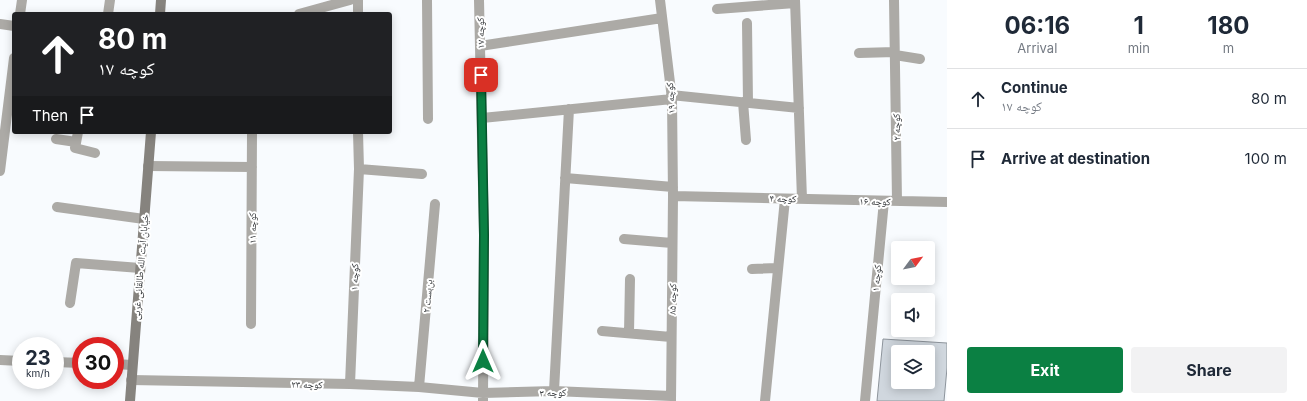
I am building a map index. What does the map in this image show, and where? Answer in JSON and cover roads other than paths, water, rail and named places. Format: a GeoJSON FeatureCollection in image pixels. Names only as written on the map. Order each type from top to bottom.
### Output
{"type":"FeatureCollection","features":[{"type":"Feature","properties":{"kind":"street"},"geometry":{"type":"LineString","coordinates":[[20,12],[22,0]]}},
{"type":"Feature","properties":{"kind":"street"},"geometry":{"type":"LineString","coordinates":[[108,12],[110,0]]}},
{"type":"Feature","properties":{"kind":"street"},"geometry":{"type":"LineString","coordinates":[[160,12],[161,0]]}},
{"type":"Feature","properties":{"kind":"street"},"geometry":{"type":"LineString","coordinates":[[306,12],[350,0]]}},
{"type":"Feature","properties":{"kind":"street"},"geometry":{"type":"LineString","coordinates":[[358,0],[358,12]]}},
{"type":"Feature","properties":{"kind":"street"},"geometry":{"type":"LineString","coordinates":[[427,0],[428,119]]}},
{"type":"Feature","properties":{"kind":"street","name":"کوچه ۱۷"},"geometry":{"type":"LineString","coordinates":[[479,0],[484,235],[483,397]]}},
{"type":"Feature","properties":{"kind":"street","name":"کوچه ۱۹"},"geometry":{"type":"LineString","coordinates":[[660,0],[671,97],[673,192]]}},
{"type":"Feature","properties":{"kind":"street"},"geometry":{"type":"LineString","coordinates":[[894,0],[895,54]]}},
{"type":"Feature","properties":{"kind":"street"},"geometry":{"type":"LineString","coordinates":[[717,9],[795,2]]}},
{"type":"Feature","properties":{"kind":"street","name":"کوچه ۴"},"geometry":{"type":"LineString","coordinates":[[565,178],[673,192],[802,199],[795,2]]}},
{"type":"Feature","properties":{"kind":"street"},"geometry":{"type":"LineString","coordinates":[[480,46],[662,18]]}},
{"type":"Feature","properties":{"kind":"street"},"geometry":{"type":"LineString","coordinates":[[746,140],[747,23]]}},
{"type":"Feature","properties":{"kind":"street"},"geometry":{"type":"LineString","coordinates":[[0,24],[12,26]]}},
{"type":"Feature","properties":{"kind":"street"},"geometry":{"type":"LineString","coordinates":[[859,53],[895,54],[920,59]]}},
{"type":"Feature","properties":{"kind":"street","name":"کوچه ۲"},"geometry":{"type":"LineString","coordinates":[[895,54],[897,201]]}},
{"type":"Feature","properties":{"kind":"street"},"geometry":{"type":"LineString","coordinates":[[0,171],[12,72]]}},
{"type":"Feature","properties":{"kind":"street"},"geometry":{"type":"LineString","coordinates":[[482,118],[671,97],[799,108]]}},
{"type":"Feature","properties":{"kind":"street"},"geometry":{"type":"LineString","coordinates":[[554,391],[569,109]]}},
{"type":"Feature","properties":{"kind":"street","name":"خیابان آیت الله طالقانی غربی"},"geometry":{"type":"LineString","coordinates":[[130,401],[151,134]]}},
{"type":"Feature","properties":{"kind":"street","name":"کوچه ۱۱"},"geometry":{"type":"LineString","coordinates":[[251,324],[252,134]]}},
{"type":"Feature","properties":{"kind":"street","name":"کوچه ۱"},"geometry":{"type":"LineString","coordinates":[[350,384],[359,169],[358,134]]}},
{"type":"Feature","properties":{"kind":"street"},"geometry":{"type":"LineString","coordinates":[[56,139],[76,141],[95,153]]}},
{"type":"Feature","properties":{"kind":"street"},"geometry":{"type":"LineString","coordinates":[[148,166],[252,167]]}},
{"type":"Feature","properties":{"kind":"street"},"geometry":{"type":"LineString","coordinates":[[359,169],[422,174]]}},
{"type":"Feature","properties":{"kind":"street","name":"کوچه ۸۵"},"geometry":{"type":"LineString","coordinates":[[671,398],[673,192]]}},
{"type":"Feature","properties":{"kind":"street"},"geometry":{"type":"LineString","coordinates":[[766,401],[785,199]]}},
{"type":"Feature","properties":{"kind":"street","name":"کوچه ۱۶"},"geometry":{"type":"LineString","coordinates":[[802,199],[947,202]]}},
{"type":"Feature","properties":{"kind":"street","name":"کوچه ۱"},"geometry":{"type":"LineString","coordinates":[[865,401],[884,201]]}},
{"type":"Feature","properties":{"kind":"street","name":"بن‌بست ۲"},"geometry":{"type":"LineString","coordinates":[[419,388],[435,204]]}},
{"type":"Feature","properties":{"kind":"street"},"geometry":{"type":"LineString","coordinates":[[57,207],[144,219]]}},
{"type":"Feature","properties":{"kind":"street"},"geometry":{"type":"LineString","coordinates":[[624,239],[672,243]]}},
{"type":"Feature","properties":{"kind":"street"},"geometry":{"type":"LineString","coordinates":[[70,303],[76,263],[140,268]]}},
{"type":"Feature","properties":{"kind":"street"},"geometry":{"type":"LineString","coordinates":[[752,269],[778,268]]}},
{"type":"Feature","properties":{"kind":"street"},"geometry":{"type":"LineString","coordinates":[[629,333],[630,279]]}},
{"type":"Feature","properties":{"kind":"street"},"geometry":{"type":"LineString","coordinates":[[602,331],[671,337]]}},
{"type":"Feature","properties":{"kind":"street"},"geometry":{"type":"LineString","coordinates":[[0,360],[12,361]]}},
{"type":"Feature","properties":{"kind":"street"},"geometry":{"type":"LineString","coordinates":[[124,365],[132,365]]}},
{"type":"Feature","properties":{"kind":"street","name":"کوچه ۲۳"},"geometry":{"type":"LineString","coordinates":[[131,380],[350,384],[419,388],[483,397]]}},
{"type":"Feature","properties":{"kind":"street","name":"کوچه ۳"},"geometry":{"type":"LineString","coordinates":[[483,397],[554,391],[671,398]]}}]}
